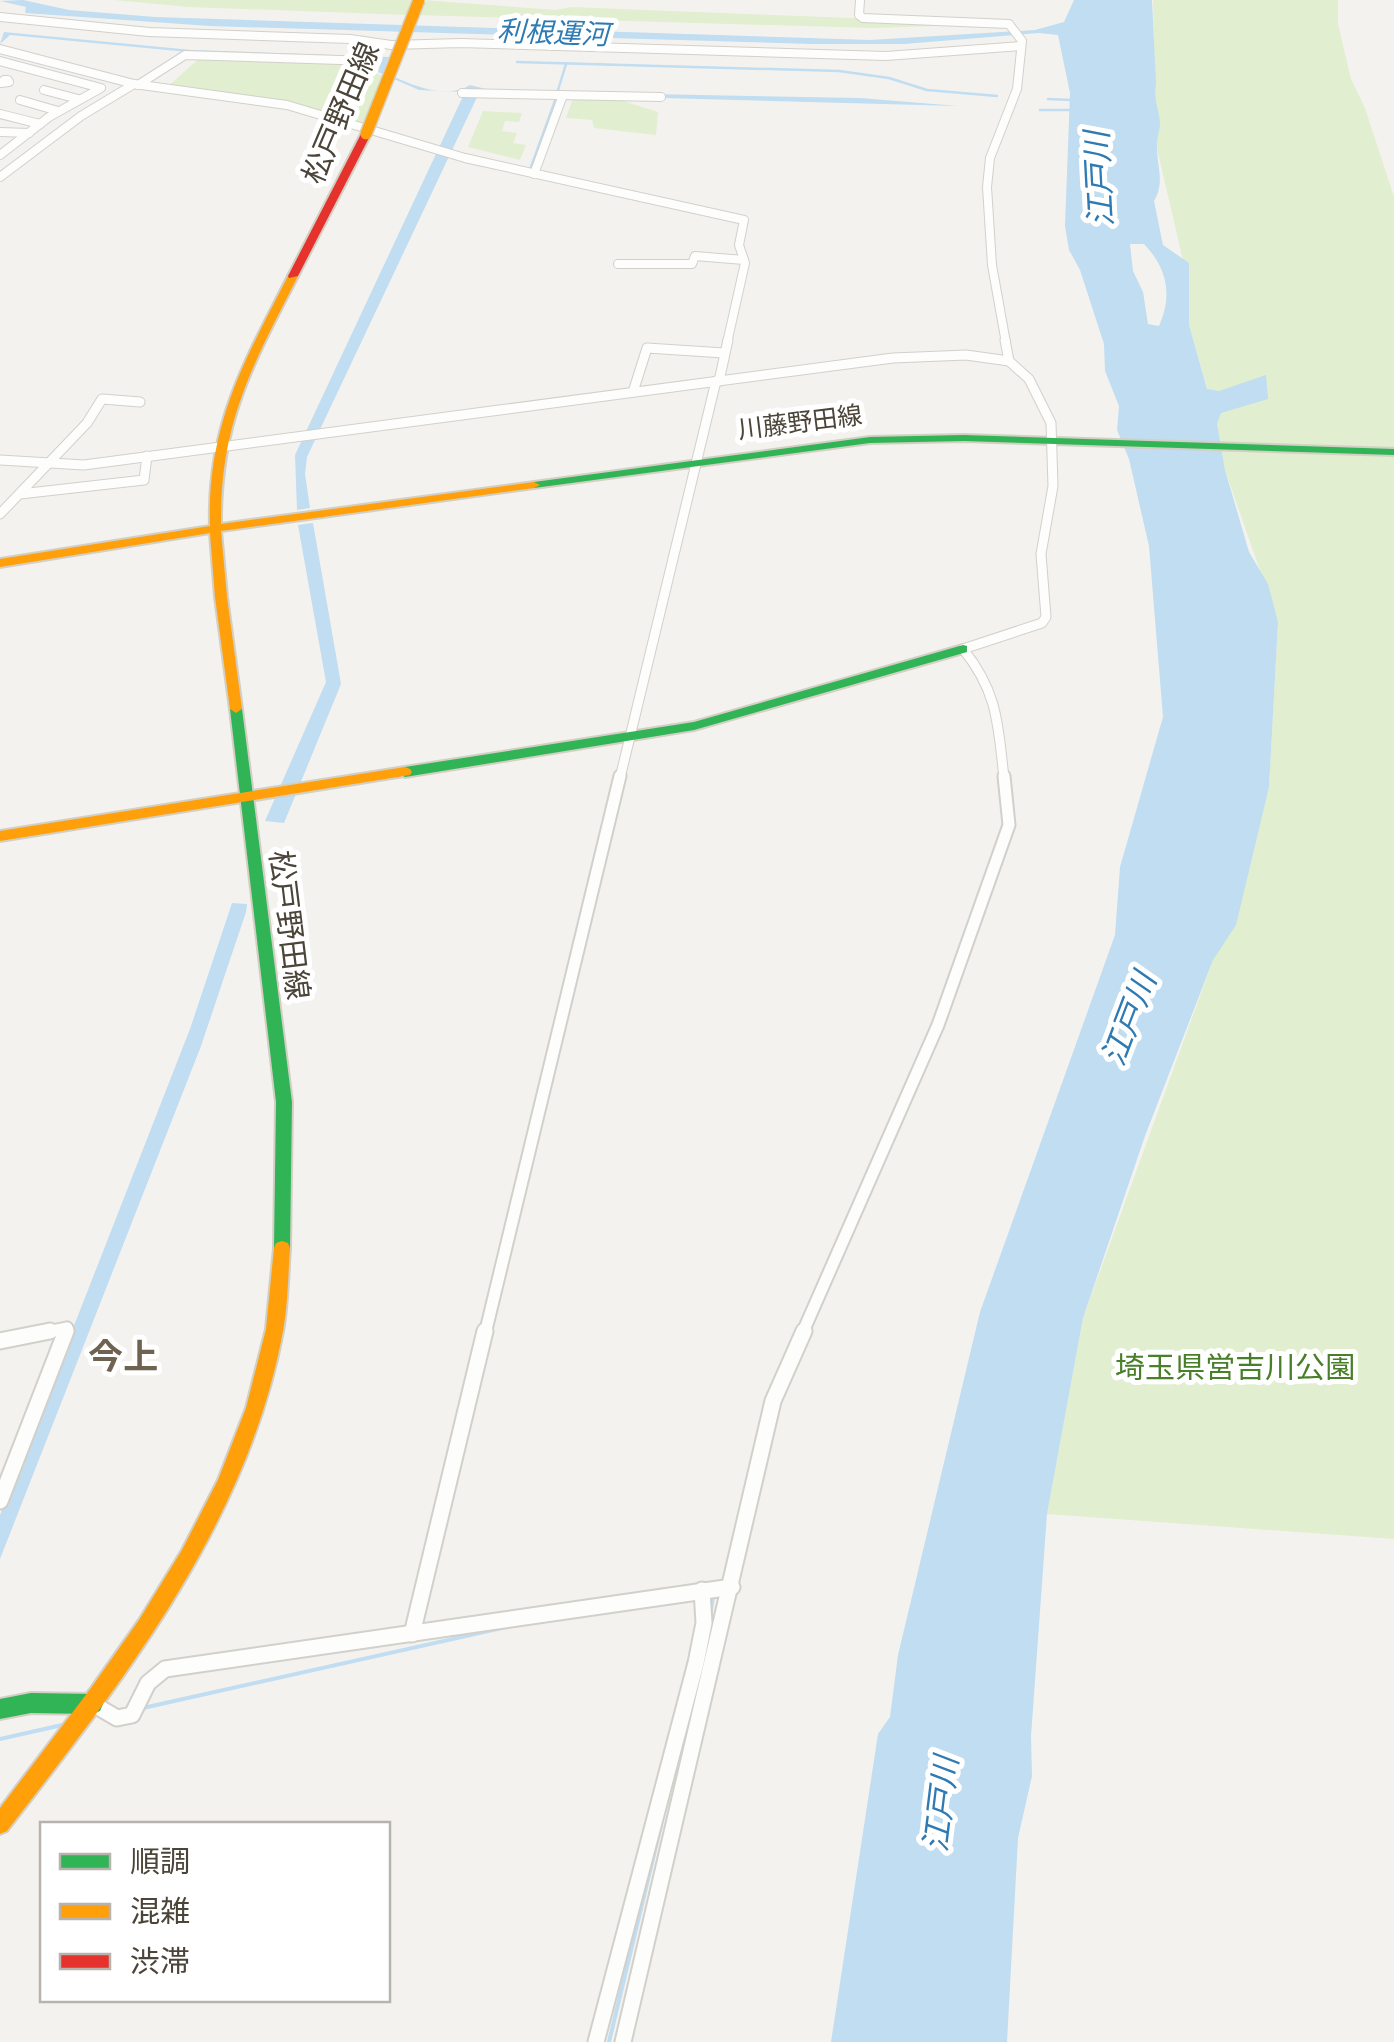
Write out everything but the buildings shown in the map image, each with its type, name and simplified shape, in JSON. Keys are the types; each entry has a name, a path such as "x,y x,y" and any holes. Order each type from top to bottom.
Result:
{"main road":[{"name":"松戸野田線","path":"0,1824 94,1704 161,1604 228,1477 267,1369 282,1276 286,1214 284,1102 245,798 217,528 220,446 246,369 366,134 418,0"},
{"name":"川藤野田線","path":"0,563 217,528 849,442 943,438 1394,452"},
{"path":"0,836 721,720 963,649"},
{"path":"0,1709 31,1703 94,1704"}],"street":[{"path":"860,0 862,18 1013,27 1022,43 1017,89 987,177 992,264 1008,361"},
{"path":"0,18 126,30 350,39 391,46 461,43 886,56 1022,43"},
{"path":"0,49 136,84 287,104 453,154 744,220 739,238 744,260 724,353 412,1634"},
{"path":"0,177 81,116 186,55 372,62"},
{"path":"0,61 100,88 58,111 3,151"},
{"path":"44,90 78,99"},
{"path":"462,93 661,97"},
{"path":"534,174 563,96"},
{"path":"20,100 58,111"},
{"path":"0,114 40,124"},
{"path":"0,132 29,133"},
{"path":"618,264 692,264 695,256 744,260"},
{"path":"634,392 647,348 724,353"},
{"path":"2,463 84,465 717,381 905,358 928,360 966,355 1008,361 1032,383 1051,422 1056,441 1041,554 1044,620 963,649 981,672 996,705 1009,825 938,1025 772,1401 732,1587 623,2042"},
{"path":"0,514 87,423 102,399 140,402"},
{"path":"20,494 144,480 147,456"},
{"path":"0,1341 67,1328 0,1501"},
{"path":"94,1704 117,1718 132,1715 148,1683 164,1669 732,1587"},
{"path":"596,2042 636,1900 697,1651 706,1603 702,1590"}],"green space":[{"path":"114,0 414,0 408,15 189,7"},
{"path":"422,0 556,10 571,7 1000,24 873,28 416,15"},
{"name":"埼玉県営吉川公園","path":"1153,0 1338,0 1338,24 1351,79 1365,108 1394,197 1394,1539 1047,1514 1083,1318 1213,960 1269,787 1278,622 1225,470 1217,423 1189,325 1188,282 1156,144"},
{"path":"202,56 377,63 374,72 384,77 364,126 289,104 167,87"},
{"path":"628,98 626,102 658,112 656,135 594,128 592,120 566,118 572,101"},
{"path":"483,111 522,113 519,122 505,121 502,131 517,133 513,143 526,145 520,160 468,147"}],"water":[{"path":"23,0 69,10 155,17 870,40 1035,30 1064,22 1074,0 1152,0 1155,94 1160,123 1160,181 1154,201 1163,245 1189,263 1189,325 1207,389 1219,391 1266,375 1268,399 1221,413 1217,423 1225,470 1249,552 1268,584 1278,622 1269,787 1236,925 1213,960 1145,1136 1083,1318 1047,1514 1031,1736 1032,1776 1018,1838 1007,2042 831,2042 878,1734 890,1717 898,1655 980,1312 1115,935 1120,867 1163,717 1149,546 1129,459 1117,430 1119,406 1105,371 1104,344 1080,270 1069,250 1065,226 1070,93 1058,35 1039,33 904,44 812,44 210,26 25,13 26,7 0,1","holes":["1130,244 1144,244 1163,272 1165,282 1166,303 1159,326 1148,324 1143,292 1133,271"]},
{"path":"4,32 192,50 389,57 383,72 438,91 419,90 378,72 382,59 188,52 10,35 0,44"},
{"path":"470,85 494,91 860,98 958,106 479,93 307,457 310,508 297,510 295,455 465,92 440,91"},
{"path":"313,523 341,684 284,823 265,821 326,682 298,525"},
{"path":"232,903 247,904 246,912 201,1046 0,1559 0,1515 190,1029"}],"waterway":[{"name":"利根運河","path":"517,62 839,71 889,78 927,90 997,96"},
{"name":"利根運河","path":"558,90 566,64"},
{"path":"531,167 556,98"},
{"path":"1048,99 1071,100"},
{"path":"1040,110 1069,110"},
{"path":"710,1617 713,1596"},
{"path":"143,1708 511,1626"},
{"path":"0,1739 62,1725"},
{"path":"609,2042 661,1825"}],"traffic: fast":[{"path":"534,485 870,440 964,438 1394,452"},
{"path":"405,772 694,726 963,649"},
{"path":"236,709 284,1102 282,1248"},
{"path":"0,1709 31,1703 93,1704"}],"traffic: slow":[{"path":"366,134 419,0"},
{"path":"236,709 217,558 216,482 230,409 293,276"},
{"path":"0,563 217,528 534,485"},
{"path":"0,836 405,772"},
{"path":"0,1824 145,1627 189,1557 226,1484 255,1408 275,1329 282,1248"}],"traffic: jam":[{"path":"293,276 366,134"}],"district":[{"name":"今上","path":"123,1357"}],"water label":[{"name":"江戸川","path":"1099,179"},
{"name":"江戸川","path":"1129,1019"},
{"name":"江戸川","path":"941,1804"}]}
